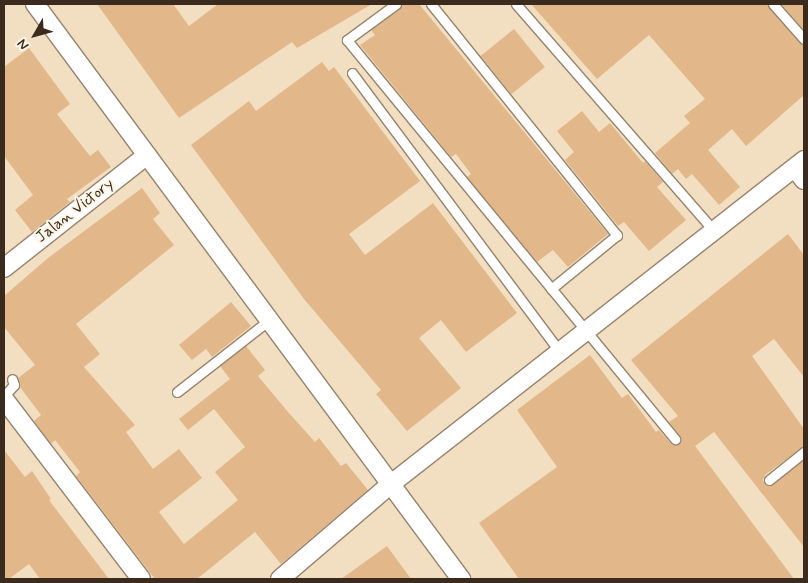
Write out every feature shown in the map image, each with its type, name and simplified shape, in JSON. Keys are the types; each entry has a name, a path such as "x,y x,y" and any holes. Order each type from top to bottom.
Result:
{"street":[{"path":"35,4 461,579"},
{"name":"Jalan Victory","path":"4,268 147,155"},
{"path":"280,579 391,484 714,231 801,169"},
{"path":"4,398 141,579"}],"lane":[{"path":"396,4 347,40 675,439"},
{"path":"431,4 617,235 551,289"},
{"path":"516,4 714,231"},
{"path":"773,4 804,39"},
{"path":"352,73 560,352"},
{"path":"177,392 269,320"},
{"path":"4,398 14,385 12,379"},
{"path":"770,480 804,452"}],"building":[{"path":"97,4 173,4 189,26 218,4 372,4 297,48 292,42 179,118"},
{"path":"402,4 419,4 608,234 568,267 553,250 537,262 467,177 471,174 456,154 451,157 360,45 375,35 371,30"},
{"path":"531,4 767,4 804,45 804,95 746,146 732,129 708,150 740,187 719,205 692,174 686,179 678,169 672,174 655,153 690,123 684,116 705,99 649,35 597,79"},
{"path":"781,4 804,4 804,30"},
{"path":"514,29 545,67 511,94 481,56"},
{"path":"29,48 70,104 57,114 90,156 98,150 111,167 67,199 70,202 32,232 15,210 33,195 4,156 4,67"},
{"path":"322,62 329,71 334,67 420,181 349,234 365,255 433,203 517,313 466,352 441,320 419,338 461,388 407,431 376,394 381,390 304,299 191,145 249,101 256,111"},
{"path":"582,111 599,132 610,123 643,163 645,161 663,182 657,187 686,220 649,251 624,222 618,226 565,160 574,152 557,131"},
{"path":"142,188 160,213 153,219 174,245 76,324 100,354 84,367 135,425 126,432 153,469 179,449 202,478 159,512 184,544 238,500 215,472 245,447 214,409 188,430 179,419 230,379 220,366 246,346 265,370 258,376 288,412 315,442 319,438 341,466 346,463 368,490 281,564 255,532 197,579 155,579 76,476 80,472 55,440 51,444 34,421 41,415 20,387 18,378 35,365 4,327 4,296 48,258"},
{"path":"788,234 804,255 804,377 774,339 752,356 804,429 804,446 765,475 763,480 766,486 772,485 804,460 804,547 714,432 695,446 794,579 519,579 479,523 557,467 517,410 590,355 622,398 628,394 656,432 659,430 672,445 679,444 681,438 669,422 678,416 631,360"},
{"path":"231,302 251,326 212,357 206,349 192,360 179,345"},
{"path":"4,450 25,477 32,471 51,499 49,500 109,579 40,579 29,564 9,579 4,579"},
{"path":"387,546 411,579 341,579"}]}
